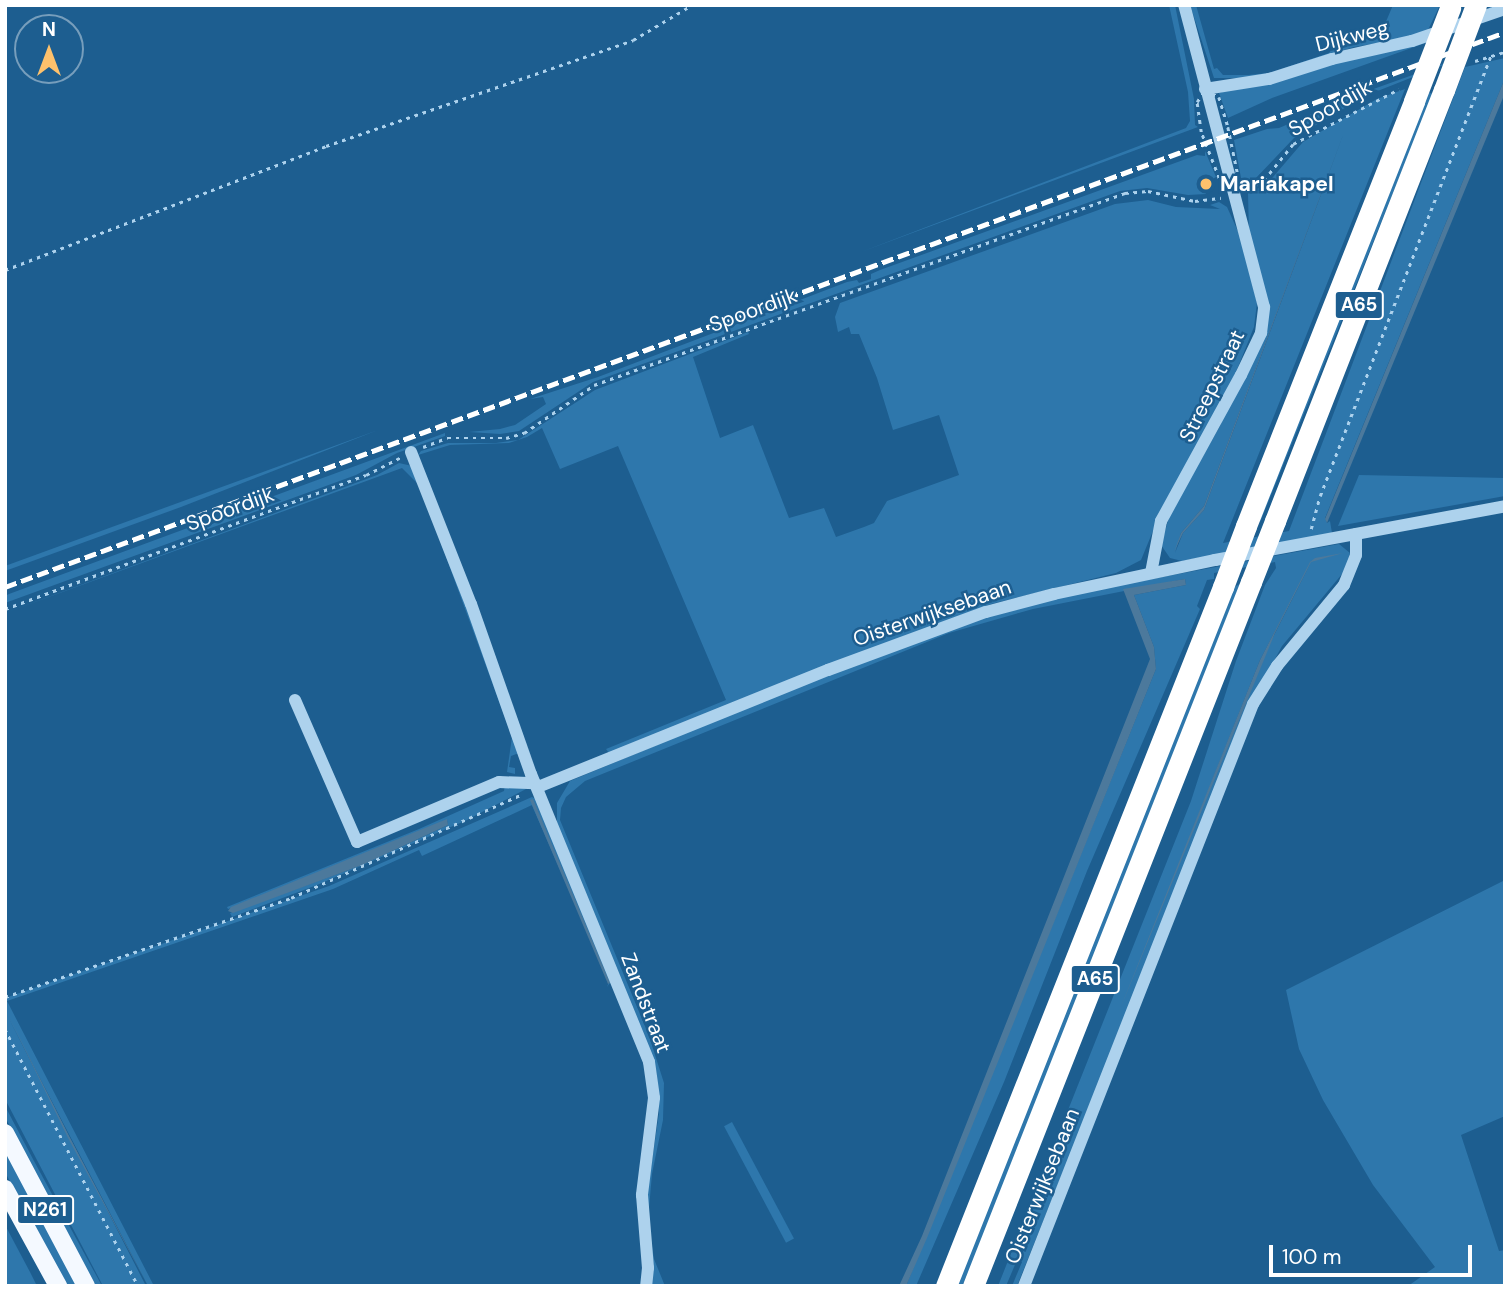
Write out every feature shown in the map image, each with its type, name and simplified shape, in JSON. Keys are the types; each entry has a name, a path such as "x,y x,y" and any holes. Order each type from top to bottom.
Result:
{"highway":[{"name":"A65","path":"975,1284 1476,5"},
{"name":"A65","path":"941,1286 950,1277 1223,587 1412,93 1450,7"}],"main road":[{"name":"N261","path":"5,1133 86,1286"},
{"name":"N261","path":"5,1189 58,1286"}],"street":[{"name":"Streepstraat","path":"1151,573 1161,521 1201,452 1261,333 1264,307 1184,5"},
{"name":"Dijkweg","path":"1205,89 1269,79 1332,59 1412,41 1505,9"},
{"name":"Zandstraat","path":"411,452 471,604 536,785 649,1062 654,1098 642,1195 648,1268 646,1286"},
{"name":"Oisterwijksebaan","path":"536,785 828,670 986,612 1151,573 1505,506"},
{"name":"Oisterwijksebaan","path":"1024,1286 1254,704 1277,666 1343,585 1356,555 1356,534"},
{"path":"295,700 357,842 499,782 536,785"}],"path":[{"path":"5,270 326,146 633,40 692,5"},
{"path":"1468,63 1505,52"},
{"path":"1307,543 1320,496 1491,55"},
{"name":"Spoordijk","path":"5,609 366,475 411,452 447,438 506,438 524,433 594,385 1125,193 1148,191 1195,201 1234,195 1264,180 1293,144 1374,99 1412,93"},
{"path":"5,997 291,898 536,785"},
{"path":"5,1029 138,1286"}],"shaded area":[{"path":"1169,5 1175,5 1194,99 1195,125 1198,127 861,252 1186,128 1190,121 1188,92"},
{"path":"1190,5 1196,5 1214,69 1217,68 1223,75 1248,75 1269,73 1329,53 1338,42 1339,45 1382,31 1393,5 1440,5 1428,30 1489,9 1490,5 1502,5 1419,36 1354,47 1253,78 1214,78"},
{"path":"1470,27 1272,98 1228,118 1219,93 1343,57"},
{"path":"1471,54 1365,96 1294,138 1255,179 1247,182 1241,178 1234,140 1267,129 1279,128 1354,96"},
{"path":"1505,58 1505,78 1325,518 1327,523 1330,521 1332,533 1182,561 1170,558 1161,545 1170,514 1220,426 1265,316 1249,235 1248,193 1267,184 1303,142 1377,99 1405,89 1223,543 1289,531 1465,67","holes":["1345,130 1204,510 1183,533 1175,553 1181,533 1204,506"]},
{"path":"1505,78 1505,93 1327,523 1325,519"},
{"path":"1426,91 1433,94 1260,521 1253,518"},
{"path":"1345,129 1204,510 1183,533 1174,552 1181,533 1204,506"},
{"path":"1205,151 1216,177 1204,184 1206,194 1188,195 1147,188 1120,191 593,382 519,431 500,434 469,432 515,425 546,404 543,397 530,399 598,377 847,282 857,280 859,283 871,279 871,274 880,270 1197,155 1205,156"},
{"path":"1148,200 1176,207 1220,209 1210,205 1219,202 1227,207 1241,238 1257,303 1254,327 1228,392 1155,526 1141,560 1116,573 991,604 792,679 609,753 606,749 726,700 618,446 560,469 542,428 518,440 595,390 748,332 749,334 693,357 720,438 753,425 789,518 824,508 836,537 874,523 887,501 959,475 939,415 893,430 877,378 859,334 851,334 849,327 838,332 835,317 840,303 1115,204"},
{"path":"378,430 181,507 5,571 5,566"},
{"path":"445,433 445,436 397,453 356,475 5,603 5,596 9,594 193,526 208,526 229,516 230,512"},
{"path":"518,440 509,443 450,445 418,455 421,451 448,443"},
{"path":"399,463 412,466 425,491 519,753 511,756 509,767 515,768 515,774 507,772 512,737 420,486 402,468 5,613 377,475"},
{"path":"1359,475 1505,478 1505,496 1338,526"},
{"path":"1339,544 1350,553 1347,568 1282,646 1253,700 1017,1286 1012,1286 1022,1262 1017,1260 1006,1286 998,1286 1191,801 1236,661 1265,585 1276,568 1275,562 1214,573 1214,579 1207,580 1197,606 1200,609 1087,871 1004,1082 916,1286 906,1286 1156,669 1154,647 1134,595 1186,585 1185,579 1033,609 949,633 585,781 566,797 560,820 649,1036 664,1083 663,1120 652,1174 648,1220 654,1259 665,1286 651,1286 645,1209 659,1113 656,1071 557,825 557,803 570,781 789,690 1006,610 1087,591","holes":["1311,562 1261,661 1173,879 1260,660"]},
{"path":"1343,553 1311,562 1275,633 1118,1014 1260,660 1310,562 1315,558"},
{"path":"1185,579 1186,585 1134,595 1154,647 1156,669 927,1238 906,1286 899,1286 922,1236 1150,659 1123,589"},
{"path":"1240,584 974,1258 962,1286 957,1286 1232,588"},
{"path":"505,783 526,789 467,820 317,885 232,917 230,913 362,865 448,825 447,820 355,859 228,909 227,907 419,829 504,791"},
{"path":"532,797 536,799 612,980 607,987 609,982 532,805 422,856 419,850 333,889 7,1001 154,1286 148,1286 8,1017 146,1286 103,1286 5,1099 5,998 329,886"},
{"path":"533,799 610,983 608,984 530,800"},
{"path":"447,819 448,825 362,865 233,913 228,911 231,907"},
{"path":"1505,880 1505,1116 1461,1135 1499,1251 1505,1250 1505,1286 1408,1286 1435,1267 1373,1185 1323,1100 1299,1049 1286,990"},
{"path":"9,1017 69,1136 148,1286 68,1138"},
{"path":"5,1106 102,1286 95,1286 5,1117"},
{"path":"732,1122 794,1239 786,1243 724,1126"},
{"path":"5,1151 77,1286 66,1286 31,1222 5,1172"},
{"path":"5,1225 30,1272 37,1286 5,1286"}],"railway":[{"path":"5,587 1505,32"}],"place":[{"name":"Mariakapel","path":"1206,184"}]}
